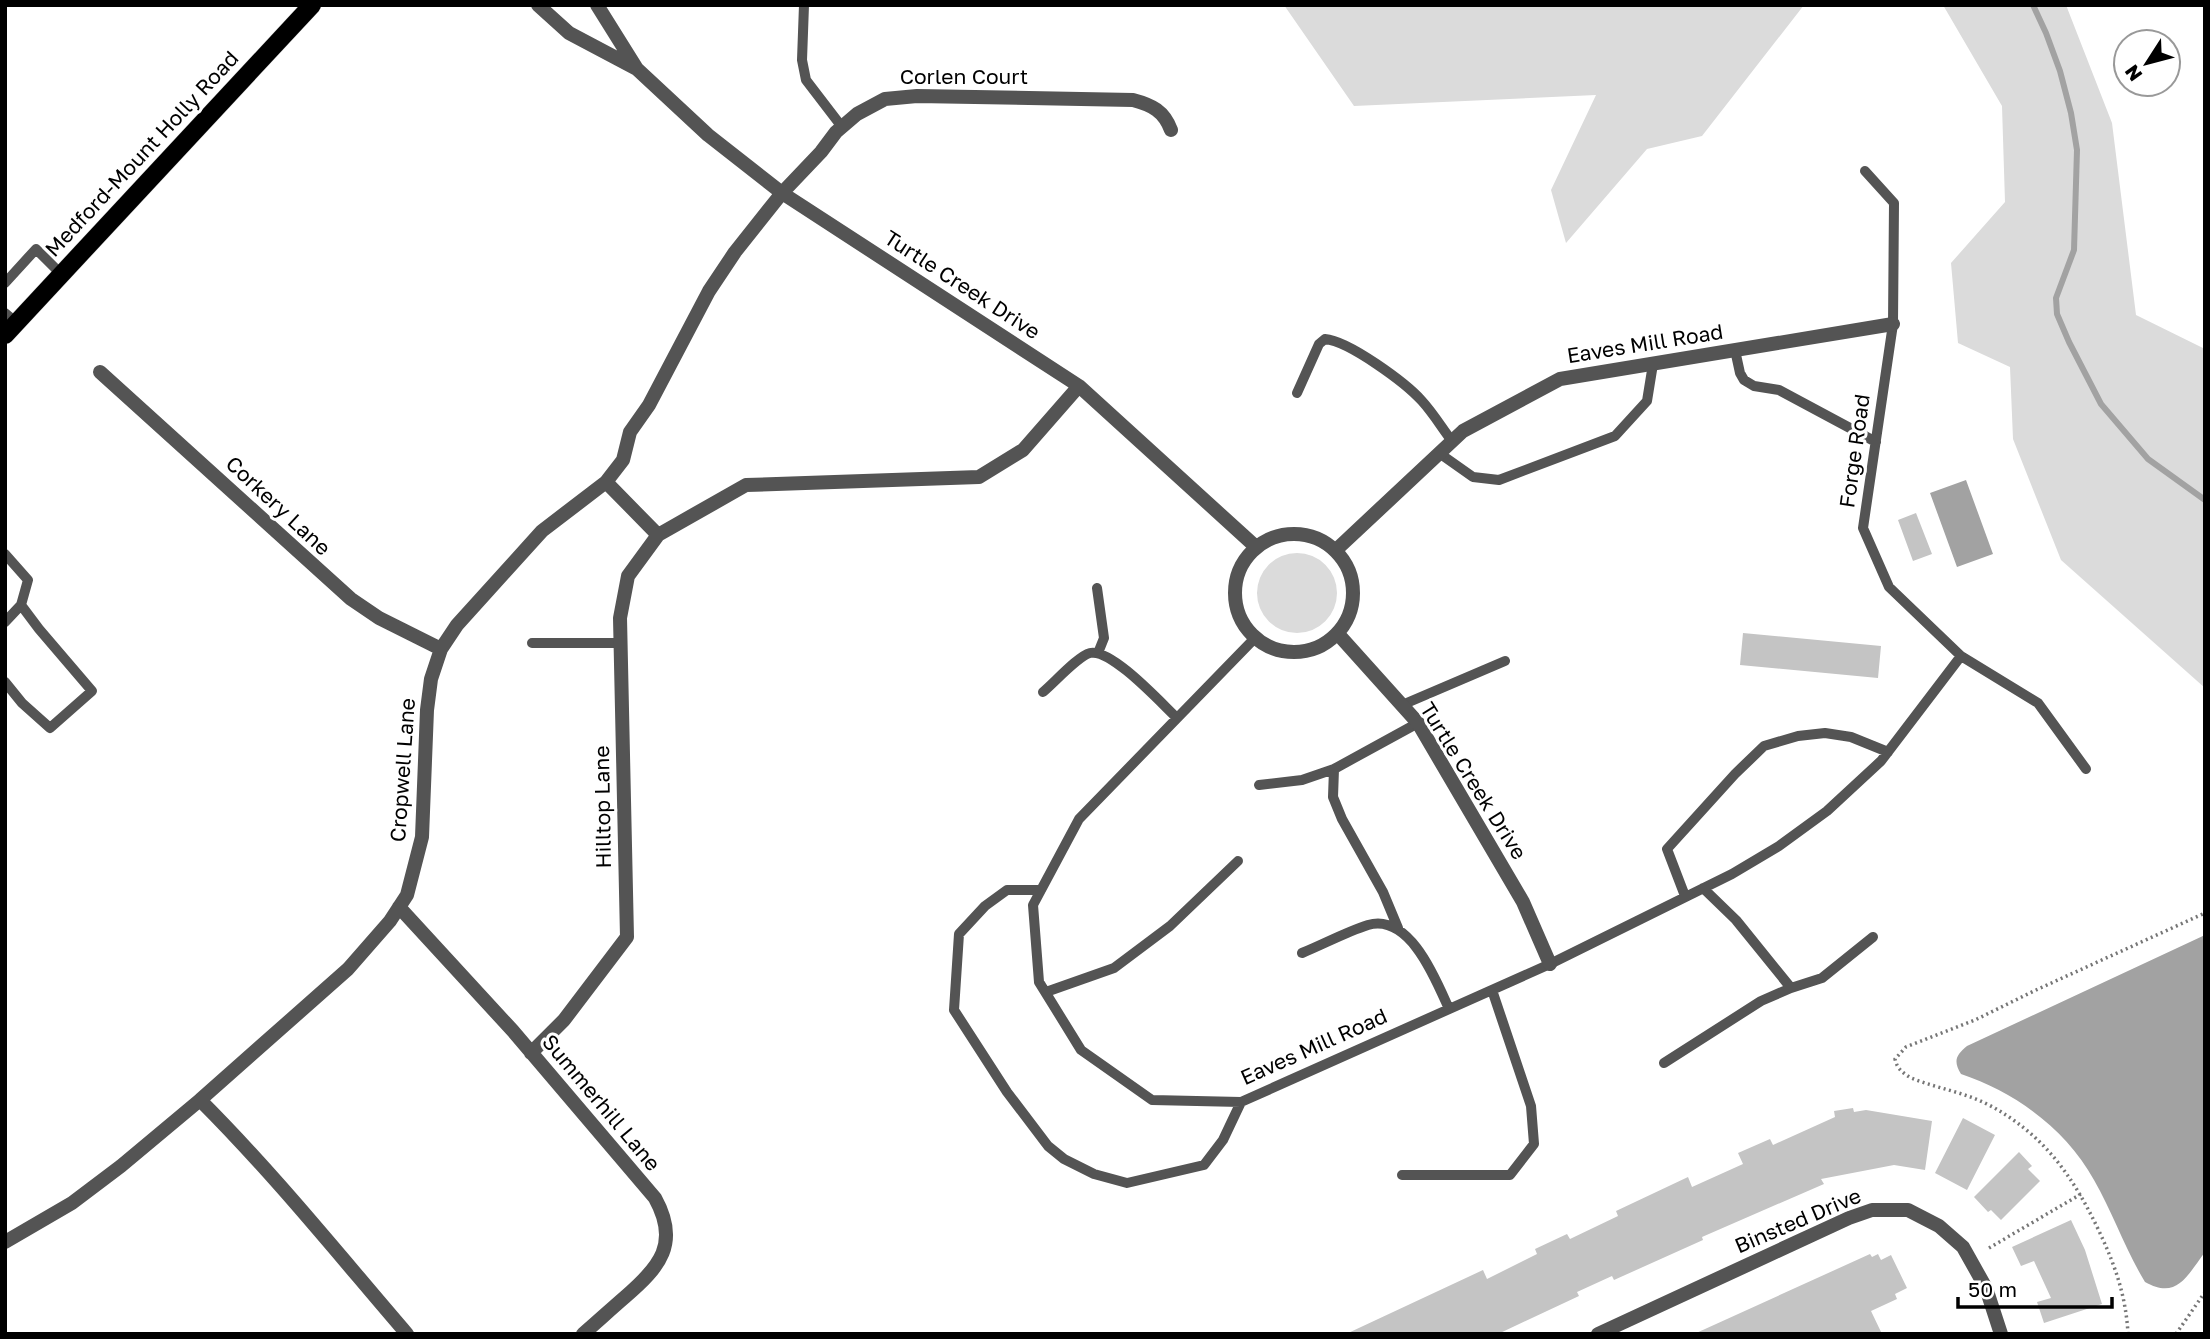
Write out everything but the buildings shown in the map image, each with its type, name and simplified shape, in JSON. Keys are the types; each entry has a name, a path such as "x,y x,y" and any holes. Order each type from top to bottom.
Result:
{"main road":[{"name":"Medford-Mount Holly Road","path":"9,323 61,274 312,5"}],"street":[{"name":"Turtle Creek Drive","path":"538,5 569,33 637,69 708,135 782,193 1079,386 1256,547"},
{"name":"Turtle Creek Drive","path":"597,5 637,69"},
{"name":"Corlen Court","path":"782,193 842,127 870,105 885,99 1118,99 1146,104 1159,110 1167,119 1171,131"},
{"name":"Cropwell Lane","path":"5,1242 82,1196 200,1100 348,969 370,946 399,907 407,895 422,837 427,710 431,679 441,649 475,602 542,531 606,482 623,460 630,432 649,405 714,282 782,193"},
{"name":"Eaves Mill Road","path":"1336,550 1463,431 1560,379 1892,324"},
{"name":"Corkery Lane","path":"100,372 351,599 379,618 441,649"},
{"name":"Hilltop Lane","path":"531,1053 564,1020 627,937 620,618 628,576 658,535 746,485 979,477 1023,450 1079,386"},
{"path":"606,482 658,535"},
{"path":"1296,533 1317,538 1336,550 1352,576 1353,607 1338,634 1319,647 1297,652 1275,649 1255,638 1240,617 1235,592 1241,567 1256,547 1275,536 1296,533"},
{"name":"Turtle Creek Drive","path":"1338,634 1418,723 1523,902 1550,964"},
{"name":"Summerhill Lane","path":"399,907 531,1053 654,1198 666,1224 666,1240 655,1269 583,1334"},
{"path":"200,1100 243,1143 322,1232 407,1334"},
{"name":"Binsted Drive","path":"1598,1334 1849,1217 1872,1210 1908,1210 1939,1226 1963,1247 1986,1288 2001,1334"}],"lane":[{"path":"804,5 803,60 806,80 842,127"},
{"name":"Forge Road","path":"1865,171 1894,203 1892,324 1863,528 1889,587 1961,656 2039,704 2086,769"},
{"path":"5,282 36,249 61,274"},
{"path":"1297,393 1319,344 1325,339 1334,340 1374,362 1406,386 1422,401 1452,441"},
{"path":"1735,350 1744,380 1754,386 1779,390 1876,442"},
{"path":"1439,453 1473,477 1499,480 1615,436 1647,401 1653,364"},
{"path":"5,554 28,580 20,605 5,621"},
{"path":"1097,588 1104,638 1098,653"},
{"path":"5,682 22,703 50,728 92,691 20,605"},
{"name":"Eaves Mill Road","path":"1255,638 1079,819 1033,905 1039,982 1081,1050 1152,1100 1241,1102 1550,964 1732,874 1779,846 1827,811 1888,752 1961,656"},
{"path":"532,643 621,643"},
{"path":"1043,691 1088,654 1098,653 1114,661 1177,718"},
{"path":"1402,705 1505,661"},
{"path":"1259,785 1303,780 1334,769 1418,723"},
{"path":"1685,896 1667,849 1764,746 1798,736 1825,733 1851,737 1888,752"},
{"path":"1334,769 1333,797 1342,819 1384,892 1398,928 1424,956 1449,1009"},
{"path":"1046,992 1114,968 1170,926 1238,861"},
{"path":"1703,888 1735,920 1791,988"},
{"path":"1041,890 1007,890 985,906 959,934 954,1010 1007,1092 1048,1146 1064,1159 1094,1174 1127,1183 1203,1164 1223,1140 1241,1102"},
{"path":"1302,953 1371,924 1398,928"},
{"path":"1664,1063 1760,1001 1822,978 1873,937"},
{"path":"1402,1175 1510,1175 1534,1143 1531,1105 1492,990"}],"path":[{"path":"2128,1334 2120,1280 2081,1194 2063,1167 2040,1141 2016,1122 1987,1104 1911,1078 1902,1073 1895,1059 1906,1047 1975,1020 2061,978 2205,914"},
{"path":"1989,1248 2081,1194"},
{"path":"2176,1334 2205,1292"}],"shaded area":[{"path":"1284,5 1804,5 1702,136 1647,149 1566,243 1551,190 1596,95 1354,106"},
{"path":"1943,5 2066,5 2112,123 2136,315 2205,349 2205,688 2061,560 2013,439 2010,367 1958,343 1951,263 2005,202 2002,106"},
{"path":"1966,480 1993,554 1957,567 1930,493"},
{"path":"1289,553 1305,553 1326,564 1337,585 1337,601 1326,622 1305,633 1289,633 1275,627 1263,615 1257,601 1257,585 1263,571 1275,559"},
{"path":"2205,935 2205,1252 2180,1283 2173,1287 2156,1287 2145,1282 2094,1180 2069,1144 2019,1102 1961,1074 1956,1062 1960,1052 1967,1046"}],"waterway":[{"path":"2033,5 2060,71 2077,150 2074,250 2056,298 2057,314 2101,404 2148,459 2205,500"}]}
